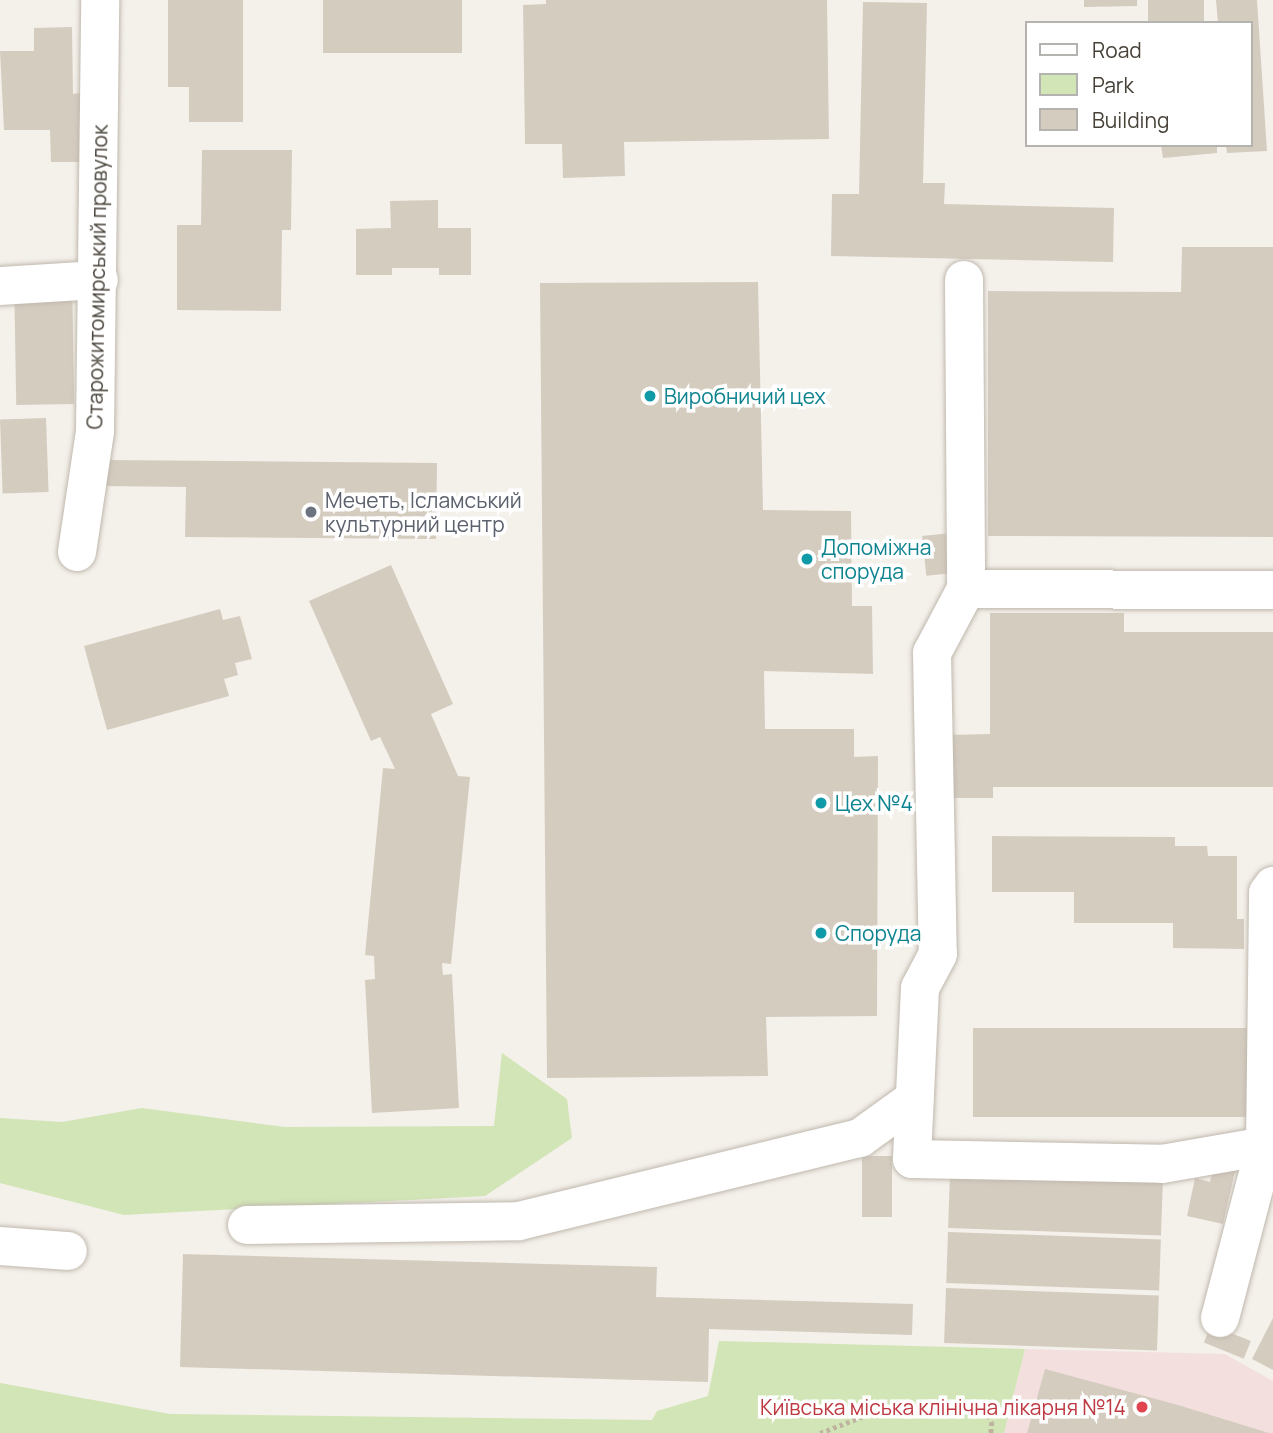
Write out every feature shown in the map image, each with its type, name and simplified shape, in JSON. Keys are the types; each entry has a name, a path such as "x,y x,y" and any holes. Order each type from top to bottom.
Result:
{"street":[{"name":"Старожитомирський провулок","path":"77,552 95,432 99,280 100,0"},
{"path":"0,286 99,280"},
{"path":"964,280 966,589 932,653 938,954 920,988 912,1159 1162,1164 1265,1146"},
{"path":"966,589 1273,590"},
{"path":"1220,1318 1265,1146 1268,893 1273,886"},
{"path":"247,1225 519,1221 860,1138 914,1099"},
{"path":"0,1246 68,1251"}],"path":[{"path":"820,1433 879,1410 961,1403 985,1409 992,1422 991,1433"}],"shaded area":[{"name":"Київська міська клінічна лікарня №14","path":"1025,1349 1225,1354 1273,1381 1273,1433 1004,1433"}],"green space":[{"path":"502,1053 567,1099 572,1138 485,1196 124,1215 0,1183 0,1118 62,1122 142,1108 285,1127 494,1126"},
{"path":"719,1341 1025,1349 1004,1433 0,1433 0,1383 170,1414 652,1420 657,1411 708,1396"}],"building":[{"path":"168,0 243,0 243,122 189,122 189,87 168,87"},
{"path":"323,0 462,0 462,53 323,53"},
{"path":"546,0 827,0 829,139 624,142 625,176 563,178 562,144 525,144 523,5 546,4"},
{"path":"1084,0 1137,0 1137,6 1084,7"},
{"path":"1148,0 1204,0 1204,21 1148,21"},
{"path":"1216,0 1257,0 1267,151 1227,153 1226,147 1252,147 1252,21 1218,21"},
{"path":"863,2 927,3 923,183 945,183 944,204 1114,208 1113,262 831,256 832,194 859,194"},
{"path":"72,27 73,94 81,93 81,162 51,162 50,130 4,130 0,51 34,51 34,28"},
{"path":"1161,147 1217,147 1217,153 1163,158"},
{"path":"202,150 292,150 291,230 282,230 281,311 177,310 177,225 201,225"},
{"path":"438,200 438,228 471,228 471,275 439,275 439,268 392,268 392,275 356,275 356,229 391,228 390,201"},
{"path":"1182,247 1273,247 1273,537 988,536 988,291 1181,292"},
{"path":"72,275 74,404 16,405 14,276"},
{"path":"758,282 763,510 851,511 852,606 872,606 873,674 764,671 765,729 854,729 854,757 878,756 877,1016 766,1017 768,1076 547,1078 540,283"},
{"path":"46,418 49,492 3,494 0,420"},
{"name":"Мечеть, Ісламський культурний центр","path":"103,460 437,463 436,539 185,537 186,487 103,486"},
{"path":"951,533 955,573 926,576 922,536"},
{"path":"391,565 453,704 431,714 458,776 470,777 451,964 442,963 443,975 452,974 459,1108 372,1113 365,980 375,979 374,956 365,955 383,768 395,769 380,737 371,741 309,601"},
{"path":"220,609 223,620 240,616 252,659 235,663 238,675 224,679 229,696 107,730 84,646"},
{"path":"990,613 1124,613 1124,632 1273,632 1273,787 993,787 993,798 948,798 948,735 990,734"},
{"path":"992,836 1175,837 1175,846 1207,846 1208,856 1237,856 1237,919 1244,919 1244,949 1173,948 1173,923 1074,923 1074,892 992,892"},
{"path":"973,1028 1247,1028 1247,1117 973,1117"},
{"path":"862,1156 892,1156 892,1217 862,1217"},
{"path":"1215,1162 1236,1167 1223,1224 1187,1216 1195,1178 1210,1182"},
{"path":"950,1174 1163,1181 1161,1235 948,1228"},
{"path":"948,1232 1161,1239 1159,1290 946,1283"},
{"path":"183,1254 657,1267 656,1297 913,1304 912,1335 709,1329 708,1382 180,1367"},
{"path":"946,1288 1159,1295 1157,1350 944,1343"},
{"path":"1273,1318 1273,1370 1252,1359"},
{"path":"1211,1325 1251,1341 1244,1359 1204,1343"},
{"path":"1045,1369 1178,1405 1269,1433 1027,1433"}],"place":[{"name":"Виробничий цех","path":"650,396"},
{"name":"Мечеть, Ісламський культурний центр","path":"311,512"},
{"name":"Допоміжна споруда","path":"807,559"},
{"name":"Цех №4","path":"821,803"},
{"name":"Споруда","path":"821,933"},
{"name":"Київська міська клінічна лікарня №14","path":"1142,1407"}]}
